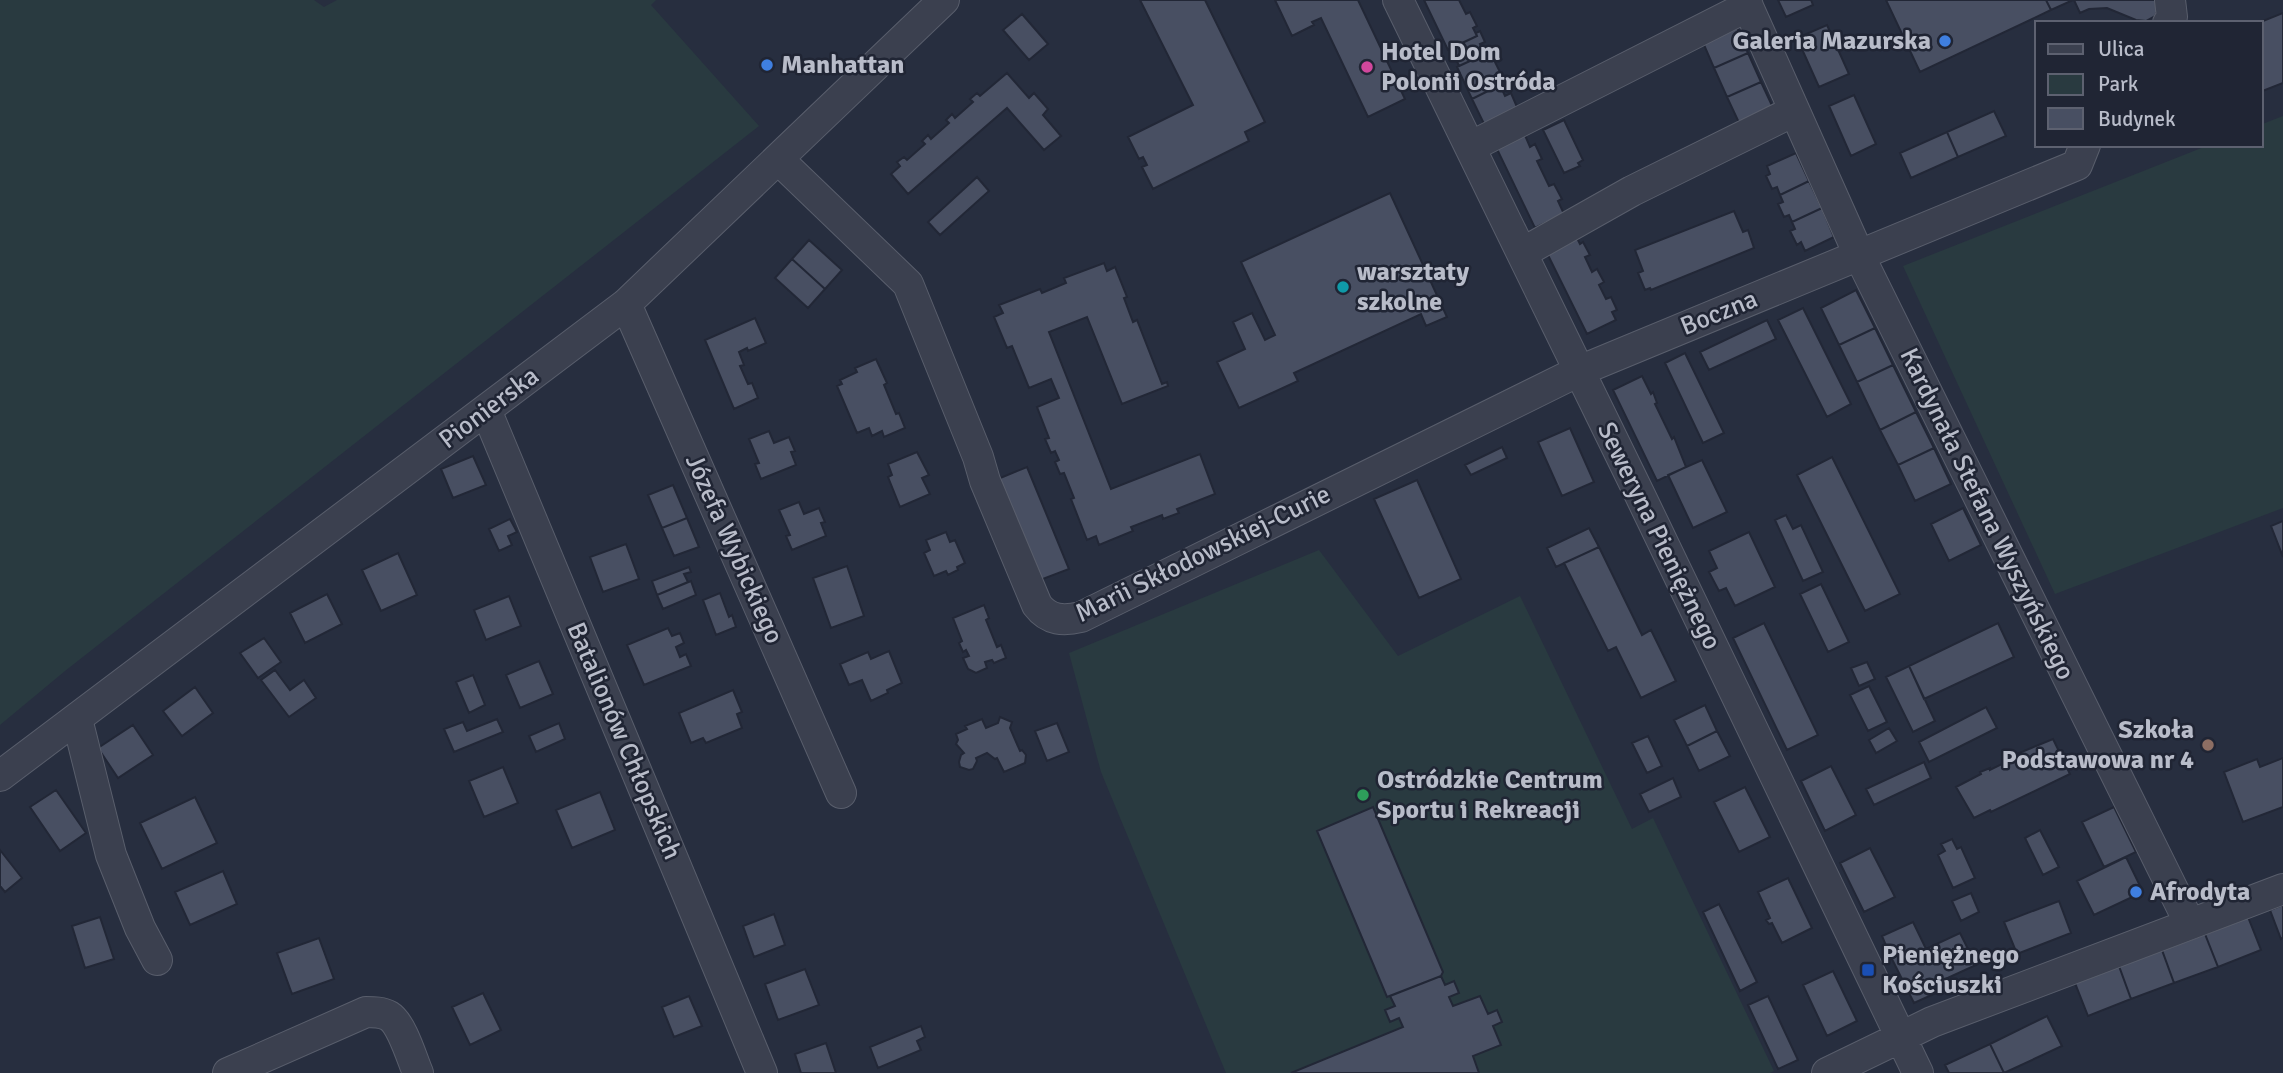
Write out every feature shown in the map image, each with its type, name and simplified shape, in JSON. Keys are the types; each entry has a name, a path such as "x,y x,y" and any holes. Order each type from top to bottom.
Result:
{"street":[{"name":"Pionierska","path":"0,776 626,304 944,0"},
{"name":"Seweryna Pieniężnego","path":"1398,0 1918,1073"},
{"path":"2169,0 2172,17 2169,21"},
{"path":"1470,147 1746,3"},
{"name":"Kardynała Stefana Wyszyńskiego","path":"1746,3 1858,255 2190,924"},
{"path":"1522,253 1632,191 1794,111"},
{"path":"1858,255 2077,164 2084,147"},
{"name":"Marii Skłodowskiej-Curie","path":"778,159 908,285 1037,605 1058,620 1081,617 1579,371"},
{"name":"Boczna","path":"1579,371 1858,255"},
{"name":"Józefa Wybickiego","path":"626,304 841,793"},
{"name":"Batalionów Chłopskich","path":"486,410 762,1073"},
{"path":"77,719 111,855 140,929 156,960"},
{"path":"1827,1073 1932,1022 2283,889"},
{"path":"228,1073 366,1012 378,1012 397,1024 418,1073"}],"green space":[{"path":"0,0 314,0 324,7 337,0 656,0 651,5 759,126 65,671 0,725"},
{"path":"2283,116 2283,508 2055,594 1903,266 2204,147 2262,147 2262,124"},
{"name":"Ostródzkie Centrum Sportu i Rekreacji","path":"1319,550 1398,656 1520,596 1632,829 1653,818 1774,1071 1226,1073 1101,772 1069,653"}],"building":[{"path":"1140,0 1205,0 1265,122 1245,132 1249,141 1153,189 1142,167 1147,165 1143,157 1139,159 1128,137 1193,105"},
{"name":"Hotel Dom Polonii Ostróda","path":"1275,0 1358,0 1405,99 1368,117 1321,18 1312,22 1314,25 1292,36"},
{"path":"1424,0 1459,0 1466,14 1470,12 1477,26 1473,28 1477,36 1448,50"},
{"path":"1778,0 1811,0 1813,5 1786,17"},
{"name":"Galeria Mazurska","path":"1886,0 2046,0 2051,10 1920,72"},
{"path":"2046,0 2073,0 2051,10"},
{"path":"2074,0 2159,0 2155,16 2146,21 2136,20 2107,8 2089,9 2080,13"},
{"path":"2283,13 2283,83 2262,91 2262,21"},
{"path":"1022,14 1048,44 1029,60 1003,30"},
{"path":"1735,23 1748,53 1714,68 1701,38"},
{"path":"1827,25 1849,74 1819,87 1797,38"},
{"path":"1480,31 1485,42 1480,44 1485,54 1459,66 1451,48 1477,36 1476,33"},
{"path":"1748,53 1761,82 1727,97 1714,68"},
{"path":"1485,54 1488,61 1493,58 1500,72 1495,75 1500,85 1472,99 1457,67"},
{"path":"1007,73 1029,98 1034,93 1048,109 1043,115 1061,136 1044,150 1007,108 908,194 891,174 900,166 897,162 904,157 907,160 925,144 922,141 928,135 931,139 949,123 946,120 952,114 955,118 973,102 970,99 977,93 980,96"},
{"path":"1761,82 1775,112 1741,127 1727,97"},
{"path":"1500,85 1505,96 1511,93 1517,107 1487,130 1472,99"},
{"path":"1854,95 1876,144 1851,156 1829,106"},
{"path":"1994,111 2006,136 1958,157 1947,132"},
{"path":"1564,120 1583,160 1578,163 1580,166 1564,173 1543,130"},
{"path":"1947,132 1958,157 1911,178 1900,153"},
{"path":"1524,133 1530,147 1535,144 1542,159 1537,161 1549,186 1554,184 1562,199 1558,201 1564,214 1535,228 1496,147"},
{"path":"1796,153 1809,181 1780,195 1777,187 1772,189 1766,176 1770,174 1767,166"},
{"path":"977,177 989,191 940,235 928,222"},
{"path":"1809,181 1822,208 1792,222 1789,215 1784,217 1778,204 1783,202 1780,195"},
{"name":"warsztaty szkolne","path":"1390,193 1447,317 1426,326 1421,314 1294,373 1298,381 1239,408 1217,362 1245,349 1233,322 1252,313 1265,340 1275,335 1241,262"},
{"path":"1822,208 1834,237 1805,251 1801,242 1797,245 1790,231 1795,229 1792,222"},
{"path":"1734,211 1743,232 1748,230 1754,248 1651,290 1645,290 1638,273 1643,271 1635,250"},
{"path":"1576,236 1590,255 1585,257 1592,272 1597,269 1604,282 1599,285 1606,299 1611,297 1617,310 1612,312 1616,320 1587,334 1546,251"},
{"path":"809,240 842,270 825,289 792,259"},
{"path":"792,259 825,289 808,308 775,278"},
{"path":"1104,263 1107,271 1115,267 1133,322 1137,320 1162,384 1167,382 1168,386 1122,404 1087,317 1049,332 1111,489 1200,454 1215,494 1177,509 1179,513 1163,519 1162,515 1131,527 1133,531 1099,545 1096,536 1087,540 1064,473 1060,474 1055,462 1059,460 1055,451 1051,453 1045,439 1049,438 1037,407 1059,398 1051,379 1029,388 1012,346 1007,348 994,317 1003,313 999,305 1040,289 1042,293 1066,283 1064,278"},
{"path":"1856,290 1875,328 1839,345 1821,308"},
{"path":"1803,308 1851,404 1827,417 1778,320"},
{"path":"755,318 766,343 739,352 744,365 740,366 748,384 752,383 758,398 734,409 705,340"},
{"path":"1767,320 1776,339 1709,370 1700,352"},
{"path":"1875,328 1893,365 1857,382 1839,345"},
{"path":"1685,353 1724,433 1703,443 1665,363"},
{"path":"876,359 887,383 884,385 896,414 899,413 905,428 884,437 882,431 872,436 869,428 857,433 837,386 842,384 840,380 857,372 855,368"},
{"path":"1893,365 1916,412 1880,430 1857,382"},
{"path":"1642,376 1651,394 1653,392 1657,403 1655,404 1672,439 1674,437 1686,467 1657,481 1613,390"},
{"path":"1916,412 1934,448 1898,465 1880,430"},
{"path":"1570,428 1594,482 1562,496 1538,442"},
{"path":"769,431 774,443 789,437 795,451 791,452 796,465 761,479 755,464 759,463 749,439"},
{"path":"1502,447 1507,458 1471,475 1465,465"},
{"path":"1934,448 1951,484 1915,501 1898,465"},
{"path":"917,452 929,475 922,478 930,494 900,507 888,477 892,475 888,464"},
{"path":"473,456 486,485 453,498 441,469"},
{"path":"1832,457 1900,594 1865,611 1797,475"},
{"path":"1702,460 1727,512 1693,528 1668,475"},
{"path":"1027,467 1069,569 1035,582 993,481"},
{"path":"1417,480 1461,579 1419,598 1374,499"},
{"path":"673,485 687,518 662,528 648,495"},
{"path":"799,502 804,514 819,508 825,522 821,523 826,536 792,550 786,536 790,535 779,510"},
{"path":"1963,508 1981,545 1949,561 1931,524"},
{"path":"1786,515 1793,529 1801,525 1823,572 1803,581 1775,520"},
{"path":"687,518 699,547 674,556 662,528"},
{"path":"510,519 517,532 508,536 512,545 499,551 489,529"},
{"path":"2283,521 2283,557 2271,526"},
{"path":"1589,528 1599,547 1556,567 1547,548"},
{"path":"946,532 950,542 955,540 965,563 948,575 946,571 934,576 924,553 930,550 926,540"},
{"path":"1749,532 1775,587 1735,606 1726,588 1719,591 1709,572 1717,568 1709,551"},
{"path":"626,544 639,579 603,592 590,557"},
{"path":"1599,547 1642,635 1651,630 1676,681 1641,698 1616,647 1608,651 1564,563"},
{"path":"398,553 417,595 381,611 362,570"},
{"path":"847,566 864,616 831,628 813,578"},
{"path":"689,567 691,572 684,574 688,582 657,595 652,581"},
{"path":"691,581 696,595 663,609 657,595"},
{"path":"1821,584 1849,642 1828,652 1800,594"},
{"path":"720,593 736,627 716,635 703,600"},
{"path":"327,594 342,624 305,643 290,613"},
{"path":"509,596 521,626 486,640 474,610"},
{"path":"984,605 989,618 986,620 997,647 1001,645 1006,658 994,663 992,660 985,662 987,668 976,673 968,669 963,658 969,656 966,650 963,652 959,643 962,641 953,618"},
{"path":"1764,623 1818,735 1787,750 1733,638"},
{"path":"1998,623 2014,657 1924,699 1909,666"},
{"path":"668,628 672,636 680,633 684,643 676,647 680,657 686,654 691,666 644,685 627,645"},
{"path":"264,638 281,662 258,678 240,653"},
{"path":"889,651 902,683 871,701 862,680 849,685 840,664 868,652 871,659"},
{"path":"539,661 553,694 520,708 506,675"},
{"path":"1867,662 1875,679 1859,686 1851,668"},
{"path":"1909,666 1935,721 1913,732 1886,677"},
{"path":"275,670 290,690 304,680 316,698 289,717 261,680"},
{"path":"473,675 485,705 469,713 456,682"},
{"path":"1869,686 1887,722 1868,731 1850,695"},
{"path":"195,687 213,713 182,736 163,711"},
{"path":"733,690 742,712 737,714 742,728 706,743 703,738 691,743 679,713"},
{"path":"1705,705 1717,731 1687,746 1674,720"},
{"path":"1986,707 1997,728 1929,762 1919,742"},
{"path":"1000,717 1012,722 1010,728 1020,751 1026,755 1025,763 1004,772 997,758 987,753 976,758 973,769 960,767 961,755 964,753 956,744 956,734 967,729 965,726 982,719 986,728 998,723"},
{"path":"497,719 503,732 454,752 444,729 463,722 467,731"},
{"path":"559,723 565,739 536,752 529,736"},
{"path":"1057,723 1069,752 1047,761 1035,731"},
{"path":"133,725 153,755 118,778 98,748"},
{"path":"1889,728 1897,741 1876,753 1869,740"},
{"path":"1717,731 1730,756 1699,771 1687,746"},
{"path":"1648,736 1662,766 1647,773 1632,743"},
{"path":"2053,739 2070,774 1974,818 1956,787 1981,774 1980,772 1990,770 2020,755 2019,753"},
{"path":"2283,758 2283,807 2243,822 2224,772 2257,759 2260,767"},
{"path":"1924,762 1931,778 1874,805 1866,789"},
{"path":"1831,766 1856,815 1825,831 1801,781"},
{"path":"503,767 518,803 484,817 469,781"},
{"path":"1673,778 1681,797 1649,812 1640,794"},
{"path":"1745,787 1770,837 1739,852 1714,802"},
{"path":"56,790 86,833 60,851 30,807"},
{"path":"600,792 615,830 572,848 556,810"},
{"path":"195,797 217,843 162,869 140,823"},
{"path":"1373,807 1443,972 1441,976 1387,997 1317,831"},
{"path":"2114,807 2136,852 2104,867 2082,822"},
{"path":"2040,830 2059,867 2043,875 2025,838"},
{"path":"1952,839 1957,849 1961,847 1975,878 1953,888 1938,855 1945,851 1941,844"},
{"path":"1870,848 1895,897 1864,912 1840,863"},
{"path":"0,850 22,878 5,892 0,886"},
{"path":"2126,857 2143,892 2094,915 2077,881"},
{"path":"223,871 237,904 190,925 175,892"},
{"path":"1788,878 1812,928 1782,943 1772,923 1769,924 1766,920 1770,918 1758,892"},
{"path":"1971,893 1979,912 1961,921 1952,901"},
{"path":"2059,901 2071,933 2017,954 2004,922"},
{"path":"1719,904 1757,982 1740,991 1703,912"},
{"path":"2283,905 2283,938 2281,939 2270,910"},
{"path":"774,914 785,945 754,957 743,926"},
{"path":"100,917 114,959 85,968 72,926"},
{"path":"2248,917 2261,950 2218,967 2205,934"},
{"path":"1913,922 1926,949 1960,933 1976,965 1941,981 1945,989 1914,1003 1908,991 1899,987 1902,979 1892,959 1884,956 1887,948 1882,936"},
{"path":"2205,934 2218,967 2174,983 2162,950"},
{"path":"319,938 334,979 292,994 277,953"},
{"path":"2162,950 2174,983 2131,999 2119,966"},
{"path":"2119,966 2131,999 2088,1016 2075,983"},
{"path":"805,969 819,1005 778,1020 765,984"},
{"path":"1833,971 1857,1021 1827,1036 1803,985"},
{"path":"1441,976 1445,985 1454,981 1459,993 1449,997 1453,1006 1480,996 1488,1014 1497,1010 1502,1022 1493,1026 1501,1045 1473,1056 1479,1073 1291,1073 1403,1027 1399,1018 1390,1022 1385,1010 1395,1006 1390,996"},
{"path":"483,993 501,1030 470,1045 452,1007"},
{"path":"689,996 702,1026 674,1037 662,1007"},
{"path":"1768,996 1798,1060 1778,1069 1748,1005"},
{"path":"2047,1016 2062,1046 2004,1073 1990,1044"},
{"path":"921,1026 925,1037 917,1041 921,1050 878,1068 870,1047"},
{"path":"826,1043 836,1073 801,1073 795,1054"},
{"path":"1990,1044 2004,1073 1949,1073 1945,1065"}],"place":[{"name":"Galeria Mazurska","path":"1945,41"},
{"name":"Manhattan","path":"767,65"},
{"name":"Hotel Dom Polonii Ostróda","path":"1367,67"},
{"name":"warsztaty szkolne","path":"1343,287"},
{"name":"Szkoła Podstawowa nr 4","path":"2208,745"},
{"name":"Ostródzkie Centrum Sportu i Rekreacji","path":"1363,795"},
{"name":"Afrodyta","path":"2136,892"},
{"name":"Pieniężnego Kościuszki","path":"1868,970"}]}
